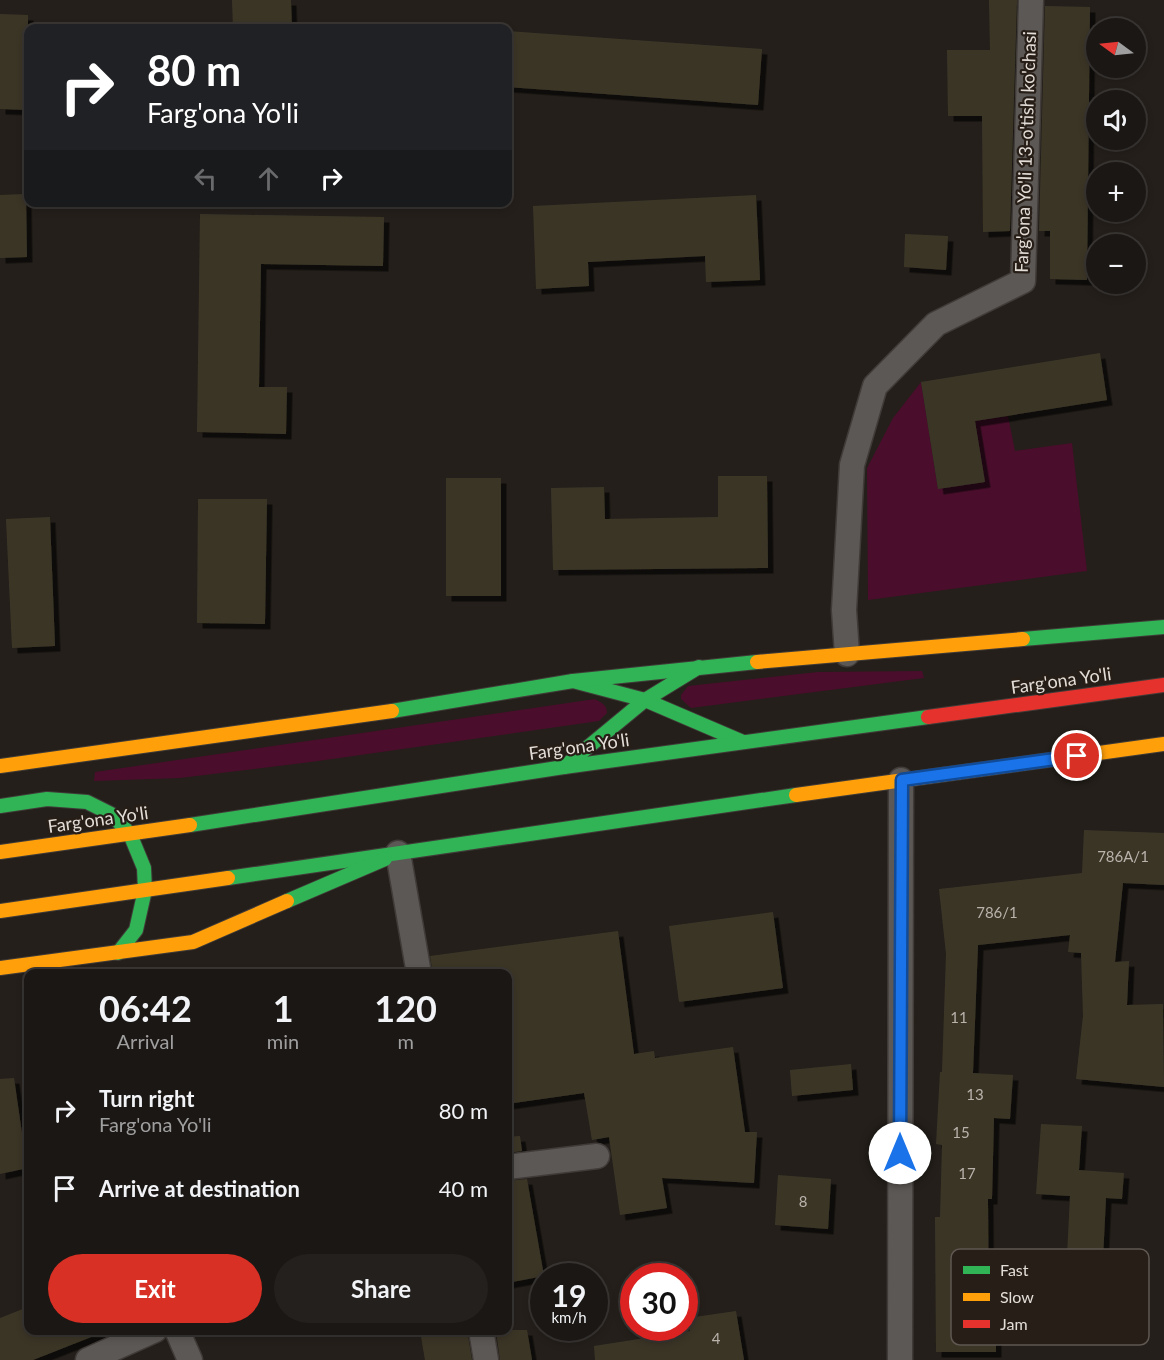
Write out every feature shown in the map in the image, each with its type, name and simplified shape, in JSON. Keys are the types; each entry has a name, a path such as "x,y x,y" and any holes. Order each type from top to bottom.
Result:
{"main road":[{"path":"0,766 421,707 573,681 699,667 1108,634 1164,627"},
{"path":"564,767 645,700 699,667"},
{"path":"573,681 645,700 744,742"},
{"name":"Farg'ona Yo'li","path":"0,852 564,767 1164,685"},
{"path":"0,911 1164,744"},
{"path":"0,806 47,799 87,802 111,814 130,834 144,868 145,890 136,930 120,963"},
{"path":"0,968 120,963 193,942 398,854"}],"street":[{"name":"Farg'ona Yo'li 13-o'tish ko'chasi","path":"847,654 844,610 852,465 875,386 936,324 1023,281 1031,0"},
{"path":"900,1360 902,780"},
{"path":"398,854 418,969"},
{"path":"512,1166 597,1156"},
{"path":"88,1360 144,1335"},
{"path":"179,1335 190,1360"},
{"path":"482,1335 486,1360"}],"shaded area":[{"path":"921,382 938,489 984,481 975,421 1008,416 1015,451 1072,443 1087,571 868,600 867,468 893,418"},
{"path":"922,671 924,678 691,708 681,699 681,695 688,686 818,672"},
{"path":"595,699 607,710 599,721 311,762 180,778 94,781 95,772"}],"building":[{"path":"232,0 291,0 292,24 233,24"},
{"path":"989,0 1017,0 1010,231 983,232 982,116 948,116 947,50 990,50"},
{"path":"1045,6 1090,7 1090,18 1086,18 1086,78 1089,78 1089,90 1086,90 1086,150 1088,150 1088,162 1086,162 1086,280 1050,279 1050,231 1039,231"},
{"path":"0,14 28,15 28,24 24,24 24,110 0,109"},
{"path":"512,31 762,49 758,105 512,87"},
{"path":"24,194 27,257 0,258 0,195"},
{"path":"756,195 760,280 706,282 705,256 588,262 589,286 536,289 533,206"},
{"path":"200,214 384,217 383,266 261,264 259,387 287,387 286,434 197,432"},
{"path":"905,234 948,236 946,270 904,267"},
{"path":"1100,353 1107,400 975,421 985,482 938,489 921,382"},
{"path":"718,476 767,476 768,568 553,570 551,488 604,487 605,519 718,517"},
{"path":"446,478 501,478 501,596 446,596"},
{"path":"198,499 267,499 265,624 197,623"},
{"path":"50,517 55,646 12,648 6,519"},
{"path":"1084,830 1164,833 1164,885 1123,883 1115,962 1129,961 1127,1005 1163,1004 1164,1087 1076,1079 1083,1016 1081,953 1068,952 1070,935 978,945 973,1073 1013,1075 1010,1119 994,1118 992,1199 988,1199 988,1249 951,1249 951,1345 996,1345 996,1352 936,1352 935,1217 940,1217 942,1145 936,1144 940,1072 942,1072 946,954 939,889 1082,873"},
{"path":"773,912 783,988 679,1002 669,926"},
{"path":"618,931 634,1054 654,1051 655,1058 733,1047 745,1132 757,1132 754,1183 662,1178 667,1208 620,1215 609,1137 592,1140 584,1093 512,1103 512,969 432,969 430,956"},
{"path":"851,1064 853,1090 792,1096 790,1070"},
{"path":"14,1078 22,1133 24,1133 24,1169 0,1174 0,1079"},
{"path":"1041,1124 1082,1126 1079,1170 1124,1173 1122,1199 1106,1198 1103,1249 1067,1249 1070,1196 1036,1194"},
{"path":"520,1136 522,1151 512,1152 512,1137"},
{"path":"778,1175 831,1179 828,1229 775,1225"},
{"path":"527,1179 542,1263 530,1263 530,1279 512,1282 512,1180"},
{"path":"24,1309 24,1335 96,1335 33,1360 0,1360 0,1318"},
{"path":"736,1311 744,1360 595,1360 594,1346 626,1341 698,1341 698,1317"},
{"path":"512,1330 527,1330 532,1360 500,1360 497,1335 512,1335"},
{"path":"421,1335 468,1335 472,1360 425,1360"}],"traffic: fast":[{"path":"1023,639 1164,627"},
{"path":"392,711 573,681 757,662"},
{"path":"564,767 645,700 699,667"},
{"path":"573,681 645,700 743,742"},
{"path":"190,825 564,767 928,717"},
{"path":"228,878 796,795"},
{"path":"0,806 47,799 87,802 111,814 130,834 144,868 145,890 136,930 118,953"},
{"path":"287,901 385,859"}],"traffic: slow":[{"path":"757,662 1023,639"},
{"path":"0,766 392,711"},
{"path":"796,795 1164,744"},
{"path":"0,852 190,825"},
{"path":"0,911 228,878"},
{"path":"0,968 193,942 287,901"}],"traffic: jam":[{"path":"928,717 1164,685"}],"route":[{"path":"900,1153 902,780 1077,756"}]}
